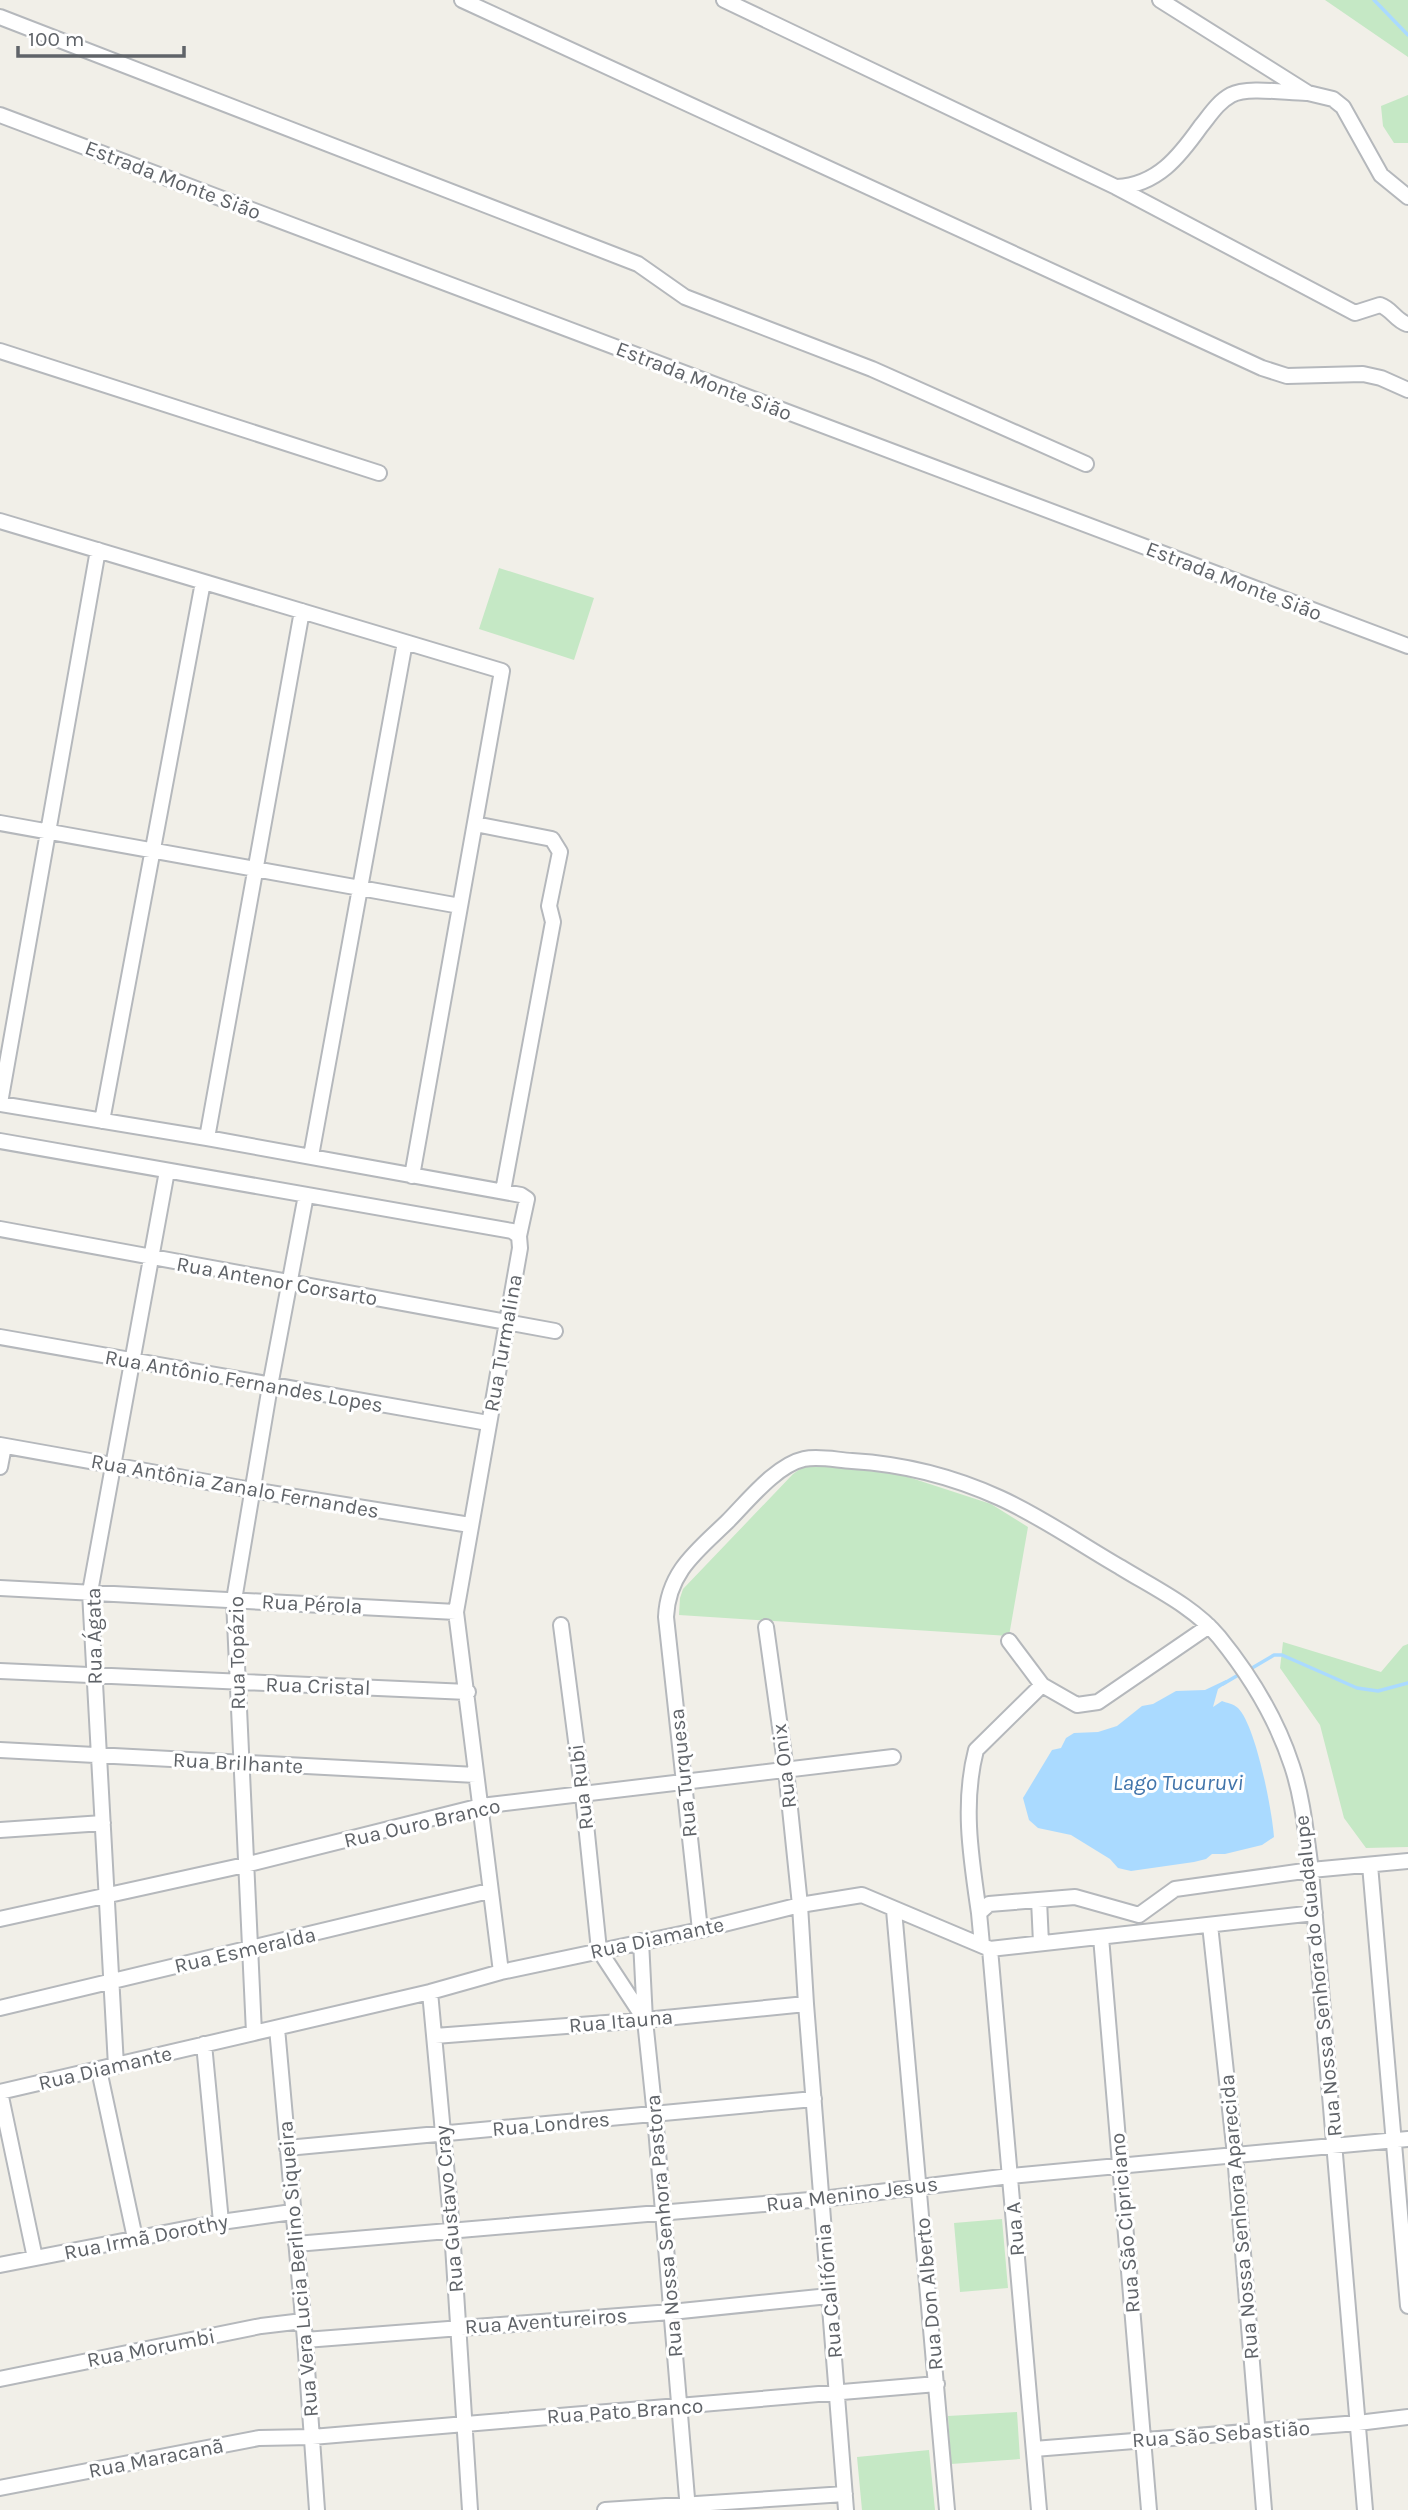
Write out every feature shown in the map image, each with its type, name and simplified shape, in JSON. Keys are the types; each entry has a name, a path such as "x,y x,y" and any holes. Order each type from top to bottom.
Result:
{"street":[{"path":"462,0 1262,368 1287,376 1363,374 1381,378 1408,390"},
{"path":"724,0 1116,187 1355,313 1380,304 1388,308 1398,321 1407,324"},
{"path":"1160,0 1308,93"},
{"path":"0,18 638,264 685,296 872,369 1086,464"},
{"path":"1116,187 1134,186 1164,170 1191,141 1214,109 1232,94 1249,91 1308,93 1332,99 1343,107 1381,175 1408,197"},
{"name":"Estrada Monte Sião","path":"0,115 1408,646"},
{"path":"0,351 379,473"},
{"path":"0,521 502,671 412,1176"},
{"path":"98,551 0,1104 503,1191 553,922 549,906 560,852 552,839 475,824"},
{"path":"102,1121 203,582"},
{"path":"207,1138 302,611"},
{"path":"311,1156 405,642"},
{"path":"0,823 460,906"},
{"path":"0,1141 512,1231 519,1236"},
{"name":"Rua Ágata","path":"116,2066 90,1592 167,1171"},
{"name":"Rua Turmalina","path":"501,1972 456,1612 527,1199 503,1191"},
{"name":"Rua Topázio","path":"254,2033 233,1600 306,1195"},
{"name":"Rua Antenor Corsarto","path":"0,1229 555,1331"},
{"name":"Rua Antônio Fernandes Lopes","path":"0,1338 488,1423"},
{"path":"0,1467 2,1445"},
{"name":"Rua Antônia Zanalo Fernandes","path":"2,1445 252,1490 470,1525"},
{"name":"Rua Nossa Senhora do Guadalupe","path":"666,1617 672,1583 692,1556 786,1466 815,1458 900,1467 1000,1498 1164,1594 1209,1626 1245,1673 1275,1725 1292,1765 1298,1788 1315,1913 1365,2510"},
{"name":"Rua Pérola","path":"0,1588 456,1612"},
{"name":"Rua Turquesa","path":"666,1617 700,1930"},
{"name":"Rua Rubi","path":"561,1625 583,1795 599,1950"},
{"path":"1010,1641 1042,1685 1077,1705 1098,1702 1209,1626"},
{"name":"Rua Onix","path":"766,1628 786,1770 800,1905"},
{"name":"Rua Cristal","path":"0,1671 468,1692"},
{"name":"Rua A","path":"1039,2510 1010,2176 986,1947 968,1832 976,1750 1042,1685"},
{"name":"Rua Brilhante","path":"0,1750 476,1775"},
{"name":"Rua Ouro Branco","path":"0,1919 245,1865 481,1806 893,1757"},
{"path":"0,1830 103,1823"},
{"path":"979,1913 989,1904 1075,1897 1139,1915 1175,1889 1311,1870 1408,1861"},
{"path":"1370,1864 1408,2306"},
{"name":"Rua Esmeralda","path":"0,2008 489,1891"},
{"name":"Rua Diamante","path":"0,2092 430,1992 501,1972 700,1930 800,1905 862,1895 986,1947 1315,1913"},
{"path":"1039,1900 1041,1943"},
{"name":"Rua Califórnia","path":"800,1905 846,2510"},
{"name":"Rua Don Alberto","path":"894,1910 947,2510"},
{"name":"Rua Nossa Senhora Aparecida","path":"1210,1925 1235,2155 1264,2510"},
{"name":"Rua São Cipriciano","path":"1101,1937 1149,2510"},
{"name":"Rua Nossa Senhora Pastora","path":"641,1941 645,2020 687,2506"},
{"path":"599,1950 645,2020"},
{"name":"Rua Gustavo Cray","path":"430,1992 452,2230 470,2510"},
{"name":"Rua Itauna","path":"435,2036 645,2020 806,2004"},
{"name":"Rua Vera Lucia Berlino Siqueira","path":"277,2028 305,2340 317,2510"},
{"path":"204,2044 221,2222"},
{"path":"99,2070 135,2238"},
{"path":"0,2092 35,2258"},
{"name":"Rua Londres","path":"287,2148 655,2116 814,2099"},
{"name":"Rua Menino Jesus","path":"296,2244 822,2199 1010,2176 1408,2139"},
{"name":"Rua Irmã Dorothy","path":"0,2264 221,2222 292,2212"},
{"name":"Rua Aventureiros","path":"305,2340 671,2312 829,2296"},
{"name":"Rua Morumbi","path":"0,2379 261,2326 303,2321"},
{"name":"Rua Pato Branco","path":"312,2437 679,2408 937,2384"},
{"name":"Rua São Sebastião","path":"1034,2449 1408,2417"},
{"name":"Rua Maracanã","path":"0,2488 259,2438 312,2437"},
{"path":"605,2510 845,2494"}],"green space":[{"path":"1325,0 1408,0 1408,57"},
{"path":"1408,95 1408,143 1394,143 1383,126 1381,106"},
{"path":"499,568 594,598 574,660 479,629"},
{"path":"814,1464 902,1475 991,1504 1028,1527 1009,1636 679,1615 683,1589 793,1474"},
{"path":"1283,1642 1381,1672 1403,1646 1408,1644 1408,1847 1366,1848 1344,1818 1320,1725 1280,1668"},
{"path":"1002,2219 1008,2288 960,2292 954,2223"},
{"path":"1017,2412 1020,2459 951,2464 948,2416"},
{"path":"929,2450 935,2510 862,2510 857,2457"}],"water":[{"name":"Lago Tucuruvi","path":"1226,1680 1227,1683 1218,1689 1213,1707 1222,1701 1238,1708 1245,1718 1262,1769 1274,1837 1262,1845 1225,1854 1212,1854 1206,1859 1194,1862 1131,1871 1118,1868 1110,1859 1071,1835 1038,1828 1029,1820 1023,1798 1052,1750 1061,1748 1066,1738 1074,1733 1098,1732 1117,1726 1142,1706 1153,1704 1176,1691 1205,1690"}],"waterway":[{"path":"1374,0 1408,35"},
{"path":"1247,1671 1274,1655 1282,1655 1357,1688 1378,1691 1408,1683"},
{"path":"1223,1684 1240,1674"}]}
